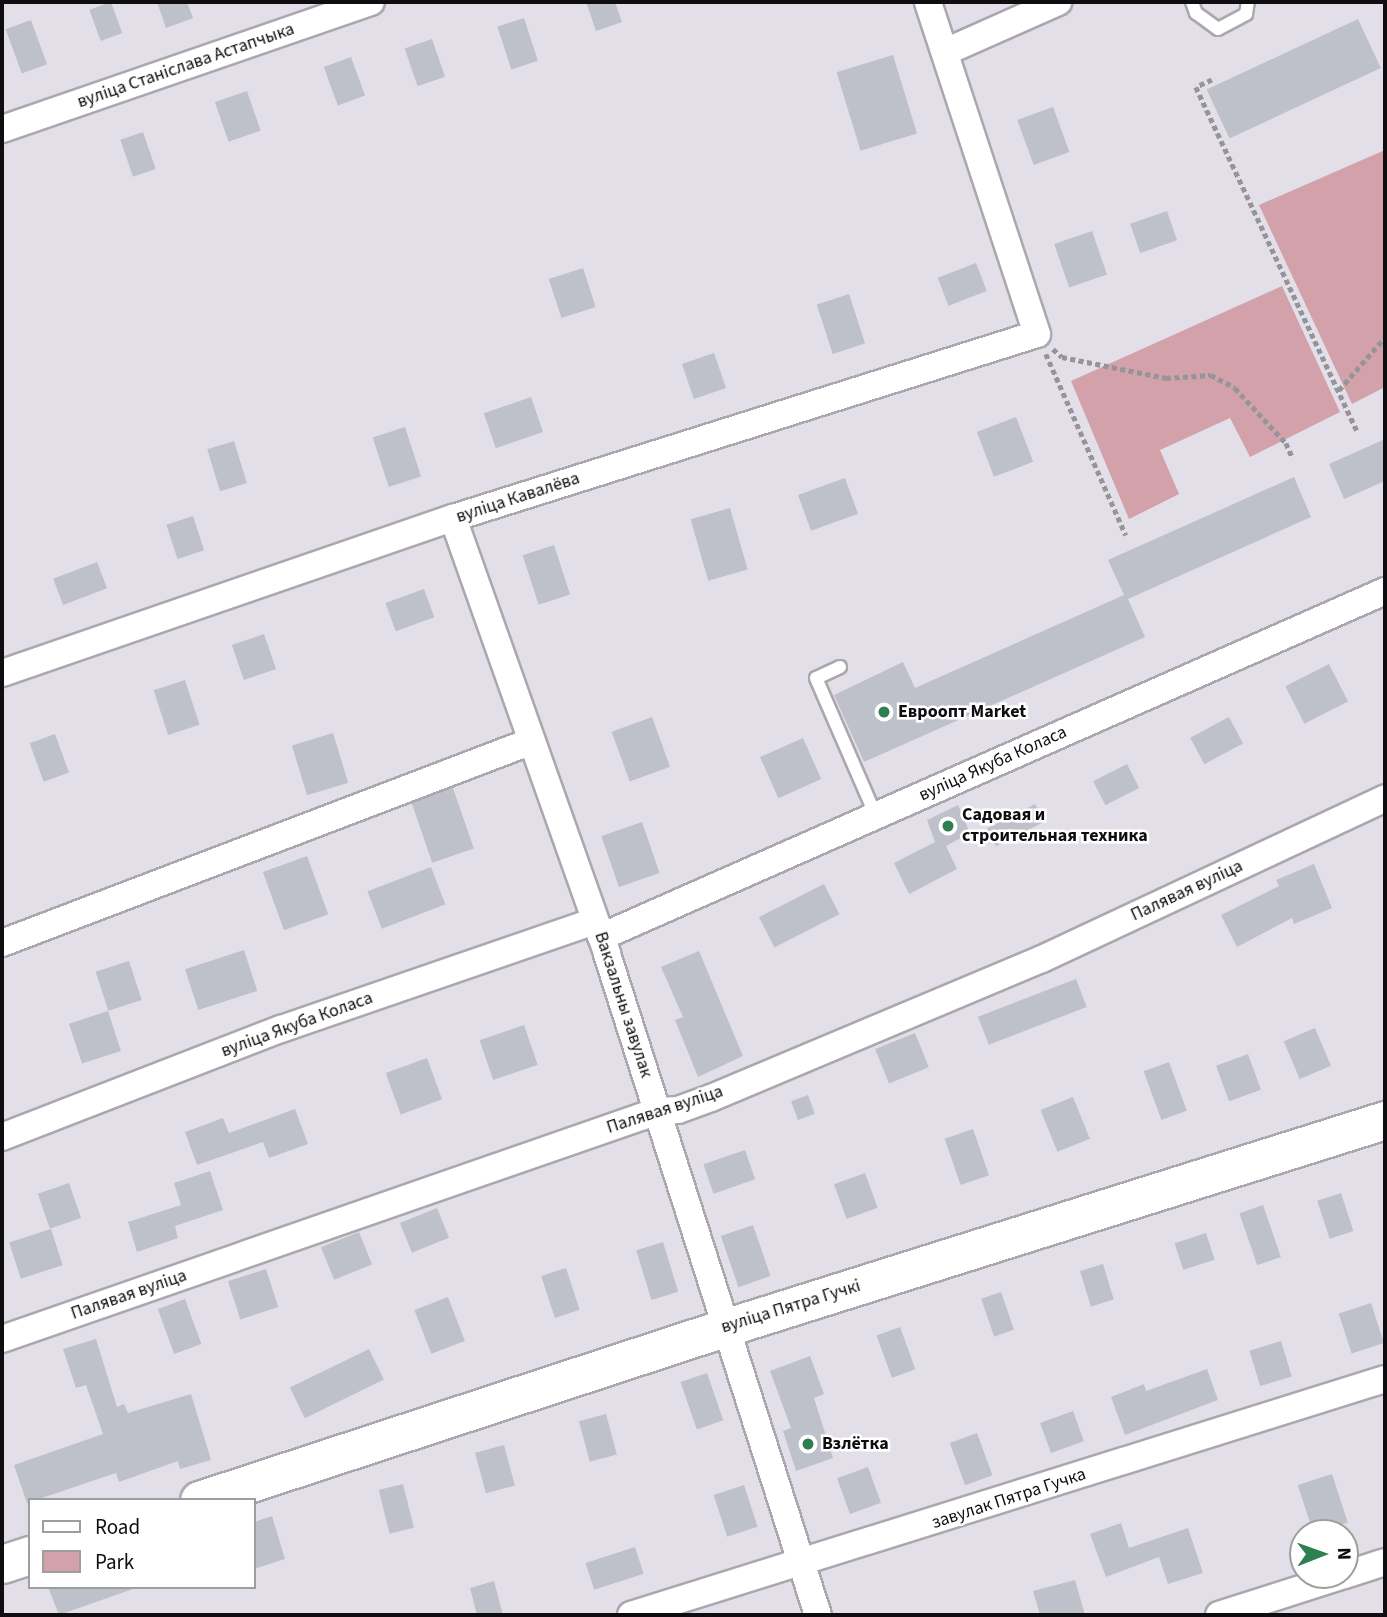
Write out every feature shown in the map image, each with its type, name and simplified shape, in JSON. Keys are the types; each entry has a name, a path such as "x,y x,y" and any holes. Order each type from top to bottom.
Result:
{"street":[{"name":"вуліца Станіслава Астапчыка","path":"2,129 371,2"},
{"path":"928,2 1037,334"},
{"path":"944,52 1058,2"},
{"name":"вуліца Кавалёва","path":"2,673 453,518 1037,334"},
{"name":"Вакзальны завулак","path":"453,518 598,929 818,1615"},
{"name":"вуліца Якуба Коласа","path":"2,1137 281,1029 598,929 876,816 1385,591"},
{"path":"2,943 532,741"},
{"name":"Палявая вуліца","path":"2,1339 658,1111 678,1110 711,1098 1042,959 1385,798"},
{"name":"вуліца Пятра Гучкі","path":"205,1498 724,1328 1385,1120"},
{"name":"завулак Пятра Гучка","path":"631,1615 802,1564 1385,1379"},
{"path":"2,1564 28,1556"},
{"path":"1359,1570 1385,1562"},
{"path":"1219,1615 1301,1589"}],"lane":[{"path":"1192,2 1196,13 1218,29 1246,14 1248,2"},
{"path":"840,667 816,678 876,816"}],"path":[{"path":"1212,80 1196,87 1357,429"},
{"path":"1037,334 1062,357 1166,378 1211,375 1235,388 1286,443 1293,459"},
{"path":"1037,334 1126,535"},
{"path":"1339,390 1385,337"}],"green space":[{"path":"1385,150 1385,387 1352,404 1259,205"},
{"path":"1282,286 1340,412 1250,457 1230,418 1160,450 1179,494 1129,519 1071,381"}],"building":[{"path":"111,2 122,33 101,41 89,10"},
{"path":"157,2 187,2 193,18 166,28"},
{"path":"586,2 615,2 622,22 596,31"},
{"path":"524,18 538,61 511,69 497,27"},
{"path":"1358,19 1381,68 1229,139 1207,90"},
{"path":"31,20 47,64 22,73 6,29"},
{"path":"432,39 445,77 418,86 405,48"},
{"path":"893,55 917,133 861,151 837,72"},
{"path":"351,57 365,96 338,105 324,67"},
{"path":"247,91 261,131 229,142 215,102"},
{"path":"1053,107 1069,152 1034,165 1017,120"},
{"path":"143,132 156,169 133,177 120,140"},
{"path":"1167,211 1177,240 1140,253 1130,224"},
{"path":"1092,231 1107,274 1069,288 1054,244"},
{"path":"976,263 987,291 948,306 938,278"},
{"path":"583,268 596,307 561,318 549,279"},
{"path":"849,294 865,343 833,354 817,305"},
{"path":"714,353 726,388 694,399 682,364"},
{"path":"531,397 543,432 496,448 484,413"},
{"path":"1016,417 1033,462 994,477 977,432"},
{"path":"405,427 421,476 389,487 373,438"},
{"path":"1385,439 1385,481 1344,499 1329,464"},
{"path":"234,441 247,483 220,491 207,449"},
{"path":"1294,477 1311,517 1128,599 1145,637 864,762 834,695 903,662 915,688 1124,595 1108,560"},
{"path":"845,478 858,514 811,531 798,495"},
{"path":"730,508 748,570 708,581 691,519"},
{"path":"193,516 204,550 177,559 166,525"},
{"path":"554,545 570,594 539,605 523,555"},
{"path":"97,562 107,588 63,605 53,579"},
{"path":"424,589 434,617 396,631 385,603"},
{"path":"264,634 276,669 244,680 232,645"},
{"path":"1329,664 1348,701 1304,724 1285,686"},
{"path":"185,680 200,725 168,735 154,690"},
{"path":"652,717 670,767 630,782 612,732"},
{"path":"1229,717 1243,743 1204,764 1190,738"},
{"path":"333,733 348,783 307,795 292,746"},
{"path":"55,734 69,773 44,782 30,743"},
{"path":"803,738 821,779 778,798 760,757"},
{"path":"1127,764 1139,788 1105,805 1093,781"},
{"path":"453,788 474,849 432,863 411,802"},
{"path":"1035,804 1044,822 996,846 987,829"},
{"path":"958,805 970,833 946,846 957,869 909,894 894,863 935,842 927,820"},
{"path":"642,822 660,873 619,887 601,836"},
{"path":"307,856 328,914 284,930 263,872"},
{"path":"1314,864 1332,908 1294,924 1292,918 1237,947 1221,915 1279,886 1276,880"},
{"path":"431,867 445,904 382,929 368,891"},
{"path":"824,884 839,914 774,947 759,917"},
{"path":"244,950 257,991 198,1010 185,969"},
{"path":"699,951 743,1056 698,1077 675,1020 683,1017 661,967"},
{"path":"129,961 142,1000 108,1011 96,972"},
{"path":"1076,979 1087,1007 989,1045 978,1017"},
{"path":"108,1011 121,1051 82,1064 69,1024"},
{"path":"524,1025 538,1065 493,1080 480,1040"},
{"path":"1315,1028 1331,1066 1300,1079 1284,1041"},
{"path":"915,1033 929,1067 889,1083 875,1049"},
{"path":"1248,1054 1261,1090 1229,1101 1216,1066"},
{"path":"427,1058 442,1099 401,1114 386,1073"},
{"path":"1169,1062 1187,1111 1161,1120 1144,1071"},
{"path":"808,1095 815,1114 798,1120 791,1101"},
{"path":"1073,1097 1090,1139 1057,1152 1041,1110"},
{"path":"295,1109 308,1144 269,1158 263,1142 197,1165 185,1132 223,1118 229,1133"},
{"path":"973,1129 989,1175 961,1185 945,1139"},
{"path":"745,1150 755,1179 713,1194 703,1164"},
{"path":"210,1171 223,1210 175,1226 178,1238 137,1252 128,1222 181,1205 174,1183"},
{"path":"865,1173 878,1208 847,1219 834,1184"},
{"path":"69,1183 81,1218 50,1229 38,1194"},
{"path":"1341,1193 1353,1231 1330,1239 1317,1201"},
{"path":"1263,1205 1281,1257 1257,1265 1239,1213"},
{"path":"437,1208 449,1238 412,1253 400,1223"},
{"path":"753,1225 771,1276 738,1287 721,1236"},
{"path":"51,1229 63,1265 21,1279 9,1243"},
{"path":"359,1232 372,1264 334,1280 321,1247"},
{"path":"1206,1233 1215,1260 1183,1270 1175,1243"},
{"path":"663,1242 678,1292 651,1300 636,1250"},
{"path":"1103,1264 1114,1299 1091,1306 1080,1271"},
{"path":"566,1268 580,1310 555,1318 541,1276"},
{"path":"266,1269 278,1307 240,1319 228,1281"},
{"path":"1001,1292 1014,1330 994,1337 981,1299"},
{"path":"448,1297 465,1341 431,1354 414,1310"},
{"path":"185,1299 201,1344 174,1354 158,1309"},
{"path":"1371,1303 1384,1343 1352,1353 1339,1314"},
{"path":"900,1327 915,1369 892,1378 877,1336"},
{"path":"96,1339 117,1407 124,1404 128,1413 191,1394 211,1460 180,1469 178,1461 119,1482 116,1473 42,1498 28,1498 27,1503 14,1465 103,1434 86,1385 76,1388 63,1349"},
{"path":"1281,1341 1292,1376 1260,1386 1249,1351"},
{"path":"369,1349 384,1380 305,1418 290,1388"},
{"path":"810,1356 824,1394 814,1398 833,1458 796,1471 783,1431 791,1428 770,1371"},
{"path":"1207,1369 1218,1400 1125,1435 1111,1397 1144,1384 1146,1391"},
{"path":"707,1373 723,1420 697,1429 681,1382"},
{"path":"1073,1411 1084,1441 1051,1453 1040,1423"},
{"path":"606,1414 617,1455 590,1462 579,1421"},
{"path":"977,1433 992,1475 965,1485 950,1443"},
{"path":"504,1445 515,1486 486,1493 475,1453"},
{"path":"868,1467 881,1503 850,1514 837,1478"},
{"path":"1332,1474 1347,1519 1309,1519 1298,1485"},
{"path":"403,1484 414,1528 390,1534 379,1490"},
{"path":"744,1485 758,1527 727,1537 714,1495"},
{"path":"272,1516 285,1559 256,1568 256,1521"},
{"path":"1121,1523 1129,1548 1188,1528 1203,1573 1168,1584 1159,1557 1106,1577 1090,1534"},
{"path":"635,1547 644,1574 594,1590 586,1563"},
{"path":"1075,1580 1085,1615 1040,1615 1033,1591"},
{"path":"494,1581 503,1615 477,1615 470,1588"},
{"path":"49,1589 133,1589 59,1615"}],"place":[{"name":"Евроопт Market","path":"884,712"},
{"name":"Садовая и строительная техника","path":"948,826"},
{"name":"Взлётка","path":"808,1444"}]}
